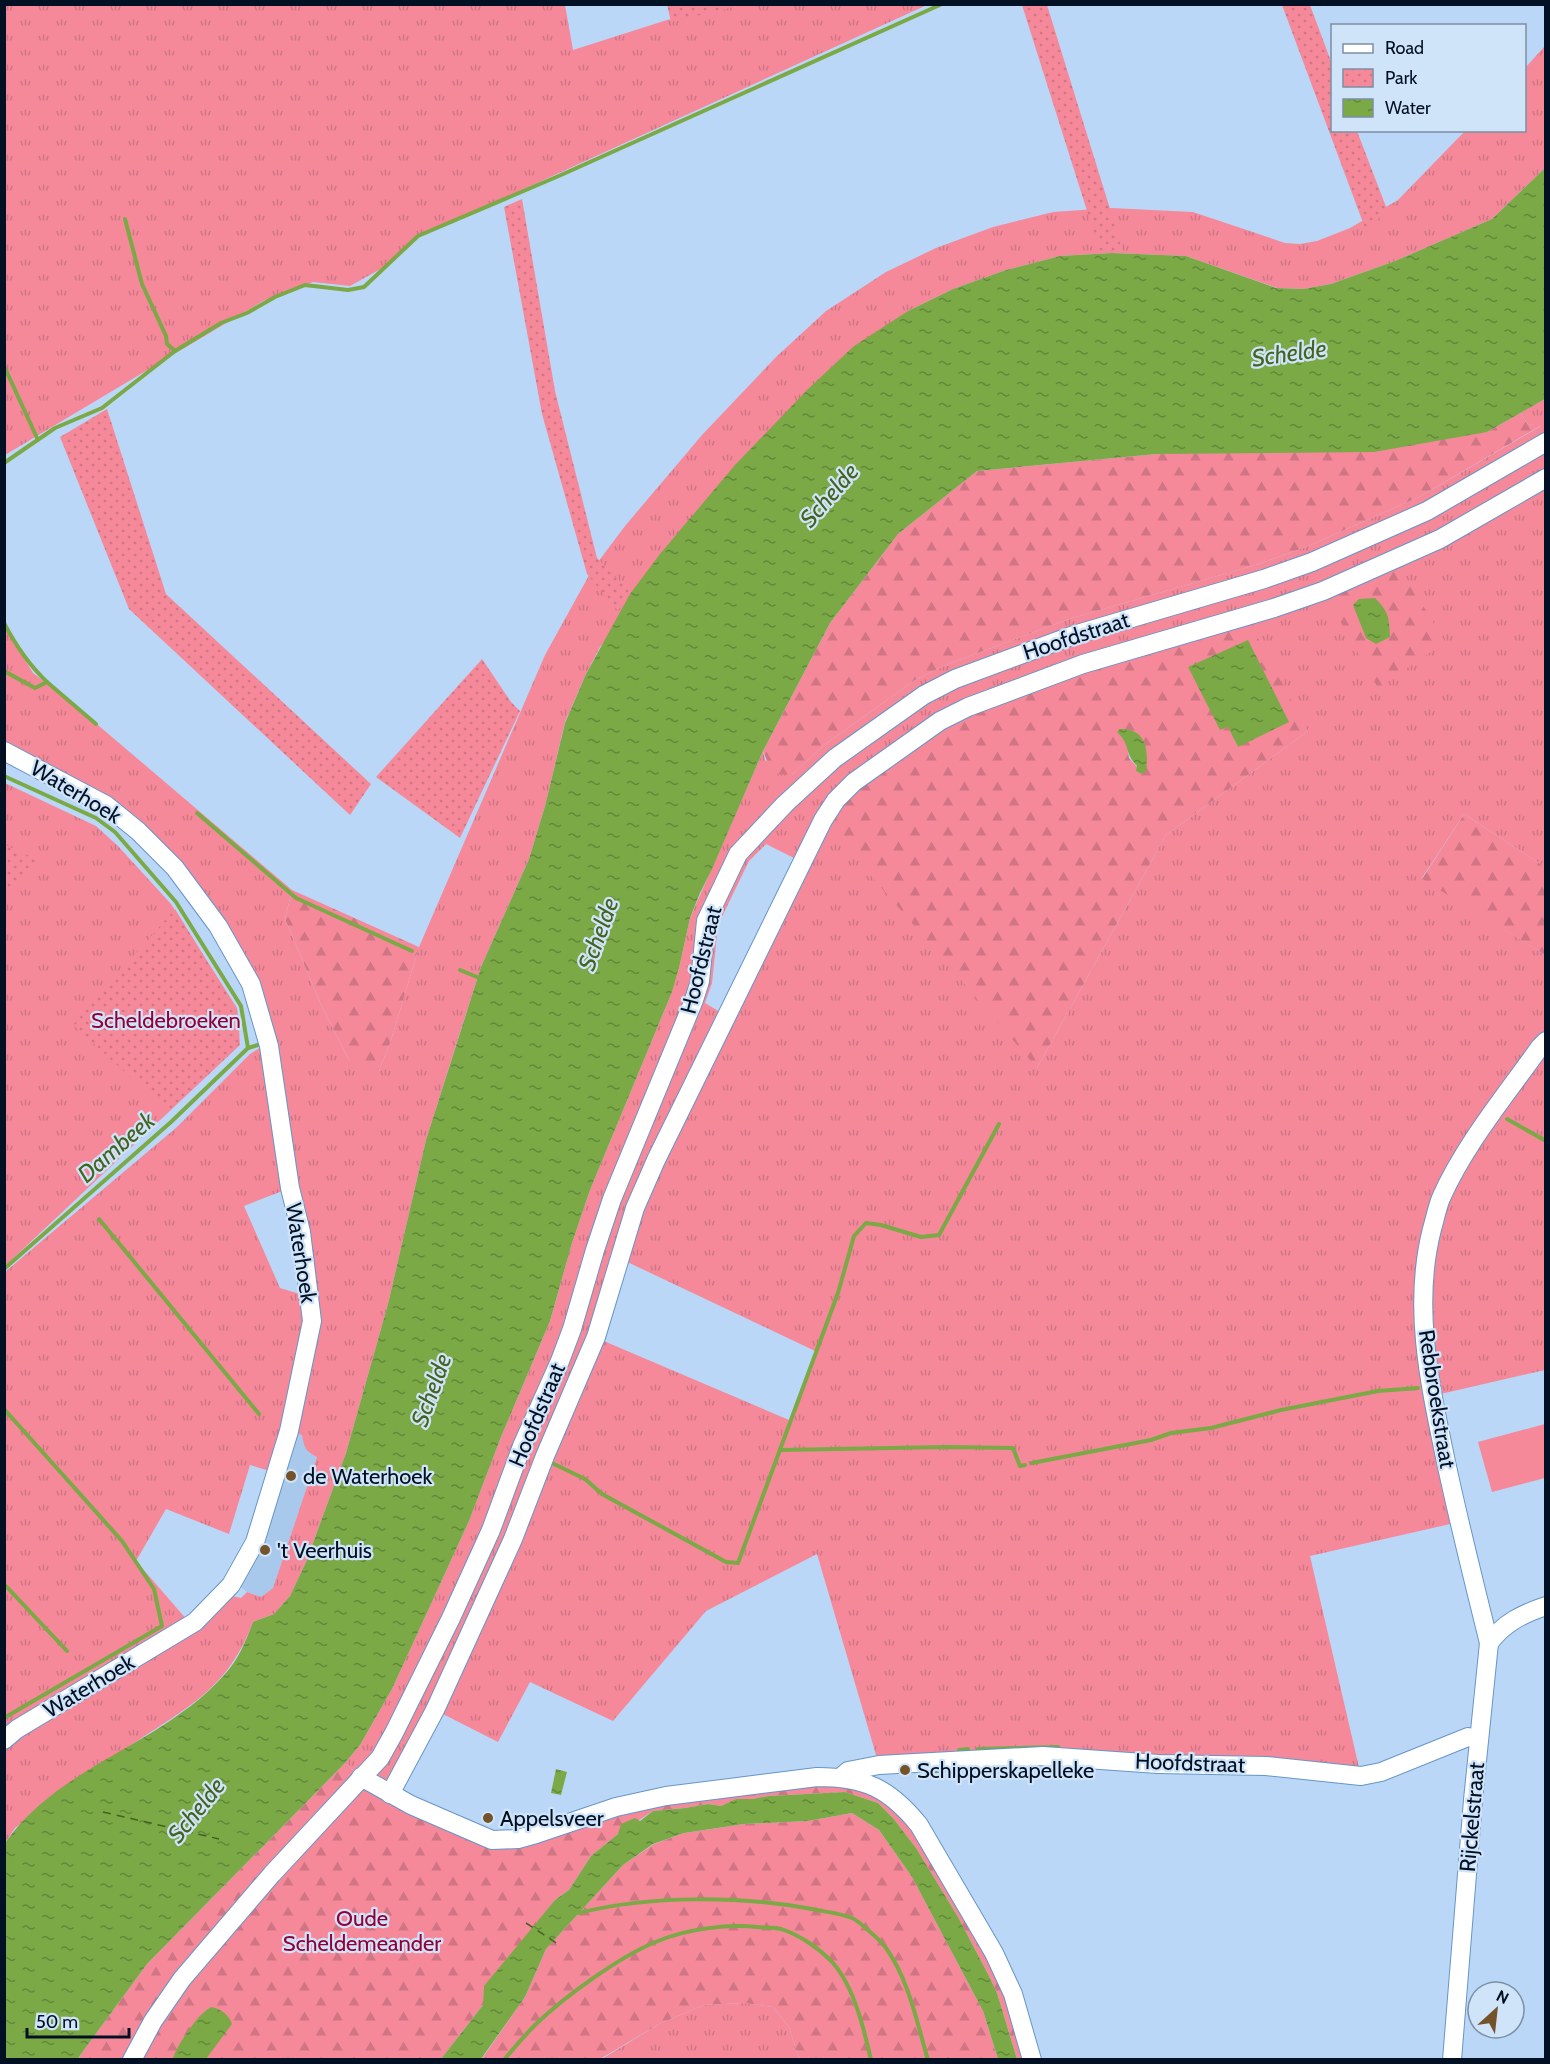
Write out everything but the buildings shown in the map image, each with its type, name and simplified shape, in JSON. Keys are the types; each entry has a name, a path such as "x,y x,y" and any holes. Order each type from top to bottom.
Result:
{"street":[{"name":"Hoofdstraat","path":"1032,2060 1013,1994 994,1953 919,1825 886,1792 841,1777 817,1777 666,1796 616,1807 556,1829 505,1840 492,1840 390,1794 361,1777 380,1758 394,1733 491,1530 522,1446 573,1329 612,1199 694,1000 700,981 706,921 738,854 759,830 835,758 924,695 955,679 1074,635 1264,579 1312,562 1426,511 1545,442"},
{"name":"Hoofdstraat","path":"390,1794 435,1710 513,1539 545,1456 596,1337 635,1208 656,1160 725,1015 823,820 836,800 854,782 940,721 968,708 1083,664 1274,608 1323,591 1440,539 1545,478"},
{"name":"Waterhoek","path":"4,751 106,805 138,831 175,868 218,926 251,984 269,1046 291,1188 302,1232 312,1321 289,1431 255,1542 231,1585 195,1622 17,1729 4,1740"},
{"name":"Rebbroekstraat","path":"1489,1643 1459,1522 1432,1396 1425,1351 1423,1304 1427,1249 1440,1200 1463,1158 1545,1041"},
{"path":"1489,1643 1500,1628 1530,1611 1545,1606"},
{"name":"Rijckelstraat","path":"1452,2060 1489,1643"},
{"name":"Hoofdstraat","path":"841,1777 848,1771 879,1764 1042,1756 1158,1764 1266,1766 1360,1776 1382,1772 1468,1737 1479,1739"},
{"path":"886,1792 893,1764"},
{"path":"132,2060 153,2021 190,1970 272,1874 361,1777"}],"shaded area":[{"path":"289,1431 302,1435 309,1453 317,1457 273,1588 261,1597 247,1592 238,1585"}],"green space":[{"path":"667,4 742,4 742,5 671,22"},
{"path":"4,5 565,5 573,50 667,20 726,5 927,5 410,241 386,266 350,286 313,282 265,300 5,455"},
{"path":"1022,5 1047,5 1123,251 1100,252"},
{"path":"1282,5 1310,5 1331,61 1331,132 1357,132 1388,212 1365,228"},
{"path":"1545,46 1545,168 1492,219 1395,261 1331,284 1303,289 1277,288 1186,256 1112,253 1060,256 1006,270 953,289 908,311 600,647 565,722 545,806 529,859 481,967 426,1140 388,1304 346,1453 306,1562 290,1596 274,1614 253,1622 230,1666 201,1697 15,1828 5,1843 5,1272 177,1127 250,1054 263,1046 262,1018 175,857 5,745 4,625 33,673 72,703 292,890 285,919 322,1007 349,1060 379,1071 391,1040 419,947 545,655 592,570 625,526 702,435 776,357 826,311 886,272 936,248 993,227 1053,212 1111,208 1193,212 1285,243 1300,244 1317,241 1350,228 1398,200 1464,132 1526,132 1526,67","holes":["290,1188 310,1297 280,1288 244,1206","290,1432 302,1435 306,1449 317,1457 273,1588 261,1597 247,1592 241,1598 228,1595 188,1621 136,1561 166,1509 229,1534 250,1465 276,1473"]},
{"path":"522,199 555,391 597,558 630,592 618,611 587,574 542,414 504,207"},
{"path":"1545,399 1545,867 1464,814 1422,878 1545,955 1545,1370 1432,1396 1459,1522 1310,1556 1361,1776 1158,1764 879,1765 817,1554 706,1611 613,1721 530,1682 498,1742 435,1710 390,1794 361,1777 345,1763 360,1745 392,1689 469,1521 501,1437 550,1321 590,1190 672,992 690,918 763,751 765,760 792,775 824,745 915,680 948,664 1069,619 1259,564 1306,547 1419,497 1541,426 1528,424 1520,413","holes":["1308,731 1166,835 1037,1068 854,782","766,844 802,862 725,1015 705,1003 712,983 718,925 749,861","621,1259 815,1351 789,1420 599,1339"]},
{"path":"107,409 166,594 371,784 350,815 129,609 60,437"},
{"path":"1520,413 1528,424 1542,425 1419,497 1306,547 1259,564 1069,619 948,664 915,680 824,745 792,775 778,774 770,768 763,751 830,623 898,534 977,471 1157,454 1487,432"},
{"path":"1395,559 1445,642 1378,688 1323,591"},
{"path":"1246,616 1308,731 1166,835 1037,1068 823,820 836,800 940,721","holes":["1248,640 1238,747 1228,727 1221,730","1118,732 1138,733 1142,740 1143,774 1129,758 1127,745"]},
{"path":"482,659 511,702 520,711 460,838 376,777"},
{"path":"5,783 96,826 118,846 171,904 237,1008 240,1045 5,1266"},
{"path":"1464,814 1545,867 1545,955 1422,879"},
{"path":"5,845 39,860 5,899"},
{"path":"292,890 419,947 391,1040 379,1071 364,1072 349,1060 322,1007 285,919"},
{"name":"Scheldebroeken","path":"175,909 230,999 239,1029 239,1041 237,1046 168,1111 73,1025"},
{"path":"1545,1424 1545,1478 1492,1492 1478,1442"},
{"name":"Oude Scheldemeander","path":"345,1763 361,1777 492,1841 616,1807 817,1777 886,1792 994,1953 1032,2059 1017,2059 997,1993 989,1976 958,1917 916,1848 878,1803 845,1792 736,1799 721,1806 708,1804 653,1811 618,1834 591,1856 569,1890 555,1900 534,1927 483,2005 441,2059 78,2060 147,1964"},
{"path":"852,1813 879,1830 912,1877 983,2011 998,2059 799,2059 789,2027 773,2007 744,2003 704,2005 659,2024 600,2059 481,2060 525,1997 546,1949 623,1865 654,1844 684,1833 744,1824 808,1821"},
{"path":"744,2003 773,2007 789,2027 799,2059 600,2060 659,2024 704,2005"}],"water":[{"name":"Schelde","path":"1545,168 1545,399 1487,432 1374,452 1157,454 977,471 898,534 830,623 763,751 690,918 672,992 590,1190 550,1321 501,1437 469,1521 392,1689 360,1745 147,1964 78,2059 5,2059 5,1843 27,1816 53,1794 172,1719 200,1698 234,1663 253,1622 274,1614 290,1596 306,1562 346,1453 388,1304 426,1140 481,967 529,859 545,806 565,723 586,674 630,594 660,554 735,465 808,389 854,346 908,311 953,289 1006,270 1060,256 1112,253 1186,256 1276,288 1303,289 1331,284 1395,261 1492,219"},
{"path":"1375,598 1387,615 1390,637 1376,644 1366,638 1353,605 1359,599"},
{"path":"1248,640 1289,722 1238,747 1228,727 1220,730 1188,667"},
{"path":"1120,729 1135,732 1144,742 1147,763 1146,771 1142,774 1136,771 1137,766 1117,732"},
{"path":"556,1769 567,1772 561,1795 551,1793"},
{"path":"845,1792 878,1803 916,1848 958,1917 989,1976 997,1993 1017,2059 998,2059 983,2011 912,1877 879,1830 852,1813 808,1821 744,1824 684,1833 653,1844 623,1865 546,1949 525,1997 481,2059 441,2059 483,2005 484,1986 555,1900 569,1890 591,1856 618,1834 621,1824 635,1818 640,1821 653,1811 708,1804 721,1806 736,1799"},
{"path":"212,2007 224,2013 232,2024 206,2059 173,2059 189,2030 201,2015"}],"waterway":[{"path":"4,463 55,428 102,408 175,351 221,323 305,285 348,290 364,287 418,236 561,175 942,4"},
{"path":"125,219 142,284 166,336 167,344 175,351"},
{"path":"4,366 38,440"},
{"path":"4,623 23,654 47,682"},
{"path":"4,671 35,688 47,682 96,724"},
{"path":"4,776 96,818 115,832 176,902 241,1006 248,1048"},
{"path":"197,813 296,898 412,951"},
{"path":"460,970 482,979"},
{"name":"Dambeek","path":"4,1269 171,1122 248,1048 258,1045"},
{"path":"1507,1119 1546,1141"},
{"path":"552,1463 585,1479 602,1494 726,1562 738,1563 838,1293 854,1236 866,1223 921,1237 939,1235 999,1124"},
{"path":"99,1219 259,1414"},
{"path":"1032,1463 1151,1440 1171,1433 1211,1428 1281,1410 1378,1391 1418,1388"},
{"path":"4,1409 122,1541 154,1589 162,1626 4,1718"},
{"path":"780,1450 1013,1448 1020,1466 1025,1465"},
{"path":"4,1584 67,1651"},
{"path":"978,1749 1058,1747"},
{"path":"959,1750 968,1749"},
{"path":"929,1771 940,1771"},
{"path":"579,1913 635,1903 696,1899 785,1905 852,1918 880,1941 894,1960 912,2002 928,2060"},
{"path":"504,2060 547,2014 593,1978 627,1957 658,1941 681,1933 733,1926 784,1930 804,1939 828,1958 847,1984 861,2022 871,2060"}],"ferry route":[{"path":"103,1812 219,1839"},
{"path":"526,1923 561,1946"}],"place":[{"name":"de Waterhoek","path":"291,1476"},
{"name":"'t Veerhuis","path":"265,1550"},
{"name":"Schipperskapelleke","path":"905,1770"},
{"name":"Appelsveer","path":"488,1818"}]}
